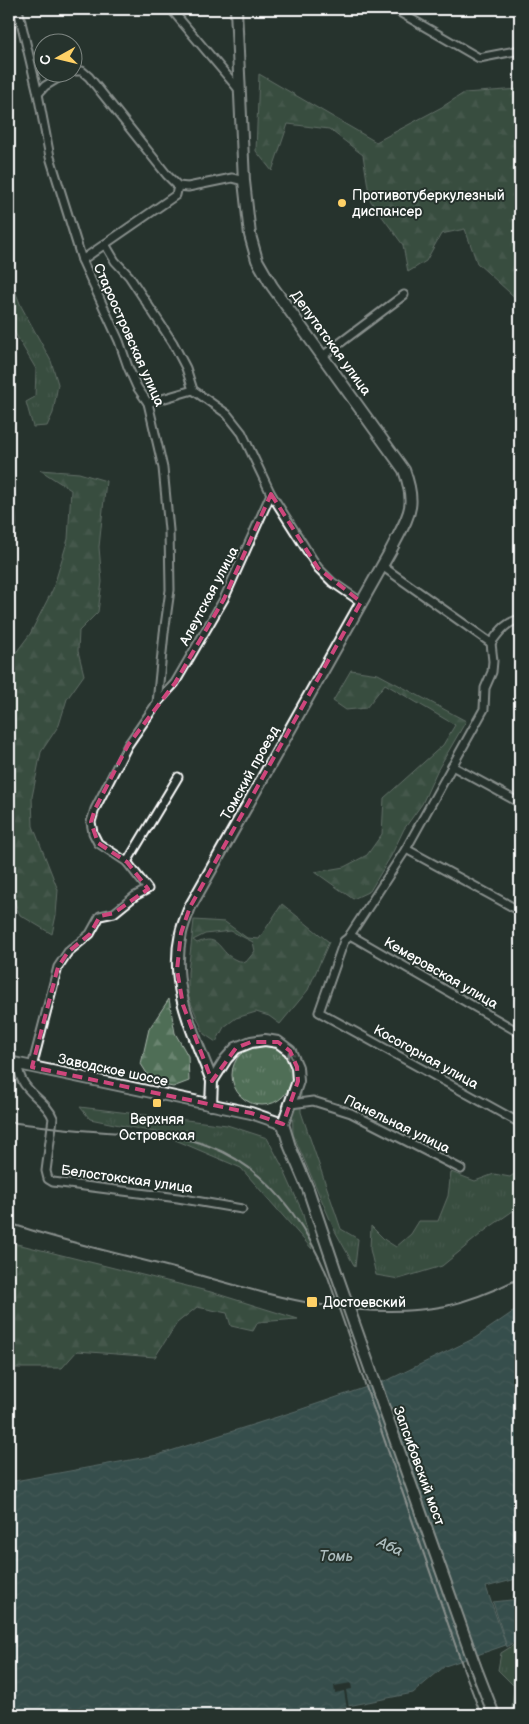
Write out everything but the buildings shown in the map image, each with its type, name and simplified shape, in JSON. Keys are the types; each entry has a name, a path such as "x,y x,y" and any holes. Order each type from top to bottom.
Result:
{"street":[{"name":"Староостровская улица","path":"18,9 38,94 50,157 82,260 119,341 137,387 148,403 163,468 169,530 170,590 157,703 128,744 95,809 91,822 93,833 98,843 127,862 148,889 114,912 100,916 90,934 68,952 58,968 32,1067"},
{"path":"170,9 241,92"},
{"name":"Депутатская улица","path":"236,9 244,181 250,235 257,260 272,286 404,470 411,488 412,505 409,514"},
{"path":"394,9 479,58 520,50"},
{"path":"82,72 89,77 167,175 178,186 188,188 232,178 244,181"},
{"path":"38,94 52,82"},
{"path":"82,260 176,195 178,186"},
{"path":"104,244 115,261 129,276 173,343 186,368 193,390 227,414 242,433 271,494 318,568 332,582 361,602"},
{"path":"324,356 404,295"},
{"path":"148,403 193,390"},
{"name":"Алеутская улица","path":"157,703 175,683 224,599 271,494"},
{"path":"9,504 12,515 9,539"},
{"name":"Томский проезд","path":"212,1081 183,1005 177,970 181,933 190,907 382,566 409,514"},
{"path":"382,566 491,643"},
{"path":"349,936 406,849 484,709 484,688 492,672 491,643 508,623 520,619"},
{"path":"452,766 520,803"},
{"path":"127,862 178,777"},
{"path":"406,849 520,911"},
{"name":"Косогорная улица","path":"349,936 344,941 319,1012 520,1124"},
{"name":"Кемеровская улица","path":"349,936 520,1034"},
{"path":"211,1105 212,1081 226,1059 236,1048 251,1042 265,1040 278,1042 290,1051 297,1067 298,1081 283,1124"},
{"name":"Заводское шоссе","path":"13,1063 251,1113 283,1124"},
{"name":"Белостокская улица","path":"13,1063 28,1089 50,1110 53,1118 46,1170 48,1179 53,1182 178,1198 242,1209"},
{"name":"Панельная улица","path":"291,1104 312,1101 351,1112 461,1169"},
{"name":"Запсибовский мост","path":"283,1124 290,1147 308,1189 336,1276 494,1715"}],"highlighted area":[{"path":"271,494 318,568 361,602 190,907 181,933 177,970 183,1005 212,1081 236,1048 251,1042 278,1042 290,1051 297,1067 298,1081 283,1124 251,1113 32,1067 58,967 68,952 90,934 100,916 114,913 148,889 127,862 98,843 91,822 95,809 128,745 175,683 224,599"}],"green space":[{"path":"259,74 376,142 442,107 464,93 520,89 520,302 477,263 465,229 441,234 426,261 408,272 403,245 370,200 363,155 329,129 288,124 272,171 256,151"},
{"path":"9,276 21,306 51,361 58,384 53,413 47,426 33,427 26,402 35,397 36,369 9,323"},
{"path":"40,470 79,473 106,481 99,547 102,582 98,612 79,631 78,651 84,675 67,699 59,725 41,752 32,797 33,826 58,890 52,934 20,915 9,890 9,662 30,634 53,589 68,539 71,490"},
{"path":"351,670 378,674 466,721 437,771 422,804 404,829 391,856 370,891 353,899 315,872 344,867 367,855 382,834 384,798 443,745 455,725 385,684 366,708 346,710 333,701"},
{"path":"282,904 329,942 308,990 280,1024 269,1016 256,1012 236,1018 224,1027 216,1042 204,1034 188,996 188,972 194,920 225,922 247,938 259,939","holes":["231,931 253,942 255,951 246,962 229,956 215,942 205,940 197,943 193,940 205,934"]},
{"path":"169,999 175,1033 188,1056 189,1081 173,1087 153,1083 141,1064 149,1029"},
{"path":"256,1045 268,1045 279,1050 287,1058 292,1069 290,1087 279,1100 268,1105 256,1105 245,1100 237,1092 232,1081 232,1069 237,1058 245,1050"},
{"path":"301,1077 301,1112 341,1229 358,1239 355,1267 335,1231 293,1134 292,1100"},
{"path":"80,1107 227,1125 267,1138 302,1211 312,1249 241,1168 159,1133 90,1119"},
{"path":"520,1170 520,1206 487,1229 442,1266 399,1279 376,1275 370,1249 371,1226 385,1240 396,1247 411,1234 419,1221 438,1221 448,1196 451,1172 475,1181 494,1174 510,1177"},
{"path":"9,1242 211,1292 298,1319 258,1322 253,1331 231,1326 227,1313 197,1307 177,1323 155,1357 77,1351 62,1368 9,1368"},
{"path":"520,1641 520,1715 515,1715 512,1708 514,1686 498,1670 501,1653"}],"water":[{"name":"Томь","path":"520,1307 520,1578 486,1587 506,1645 445,1666 413,1693 303,1715 9,1715 9,1482 158,1455 390,1379 475,1338"},
{"path":"520,1599 520,1637 507,1647 493,1602"}],"pier":[{"path":"351,1683 352,1689 346,1690 349,1708 347,1709 344,1691 335,1693 334,1686"}],"railway":[{"path":"9,1122 80,1130 166,1136 198,1142 230,1156 249,1168 282,1199 308,1236 328,1277 481,1715"},
{"path":"9,1223 69,1241 272,1295 341,1308 376,1311 446,1306 484,1294 520,1278"}],"place":[{"name":"Противотуберкулезный диспансер","path":"342,203"},
{"name":"Верхняя Островская","path":"157,1103"},
{"name":"Достоевский","path":"312,1302"}],"water label":[{"name":"Аба","path":"390,1547"}]}
